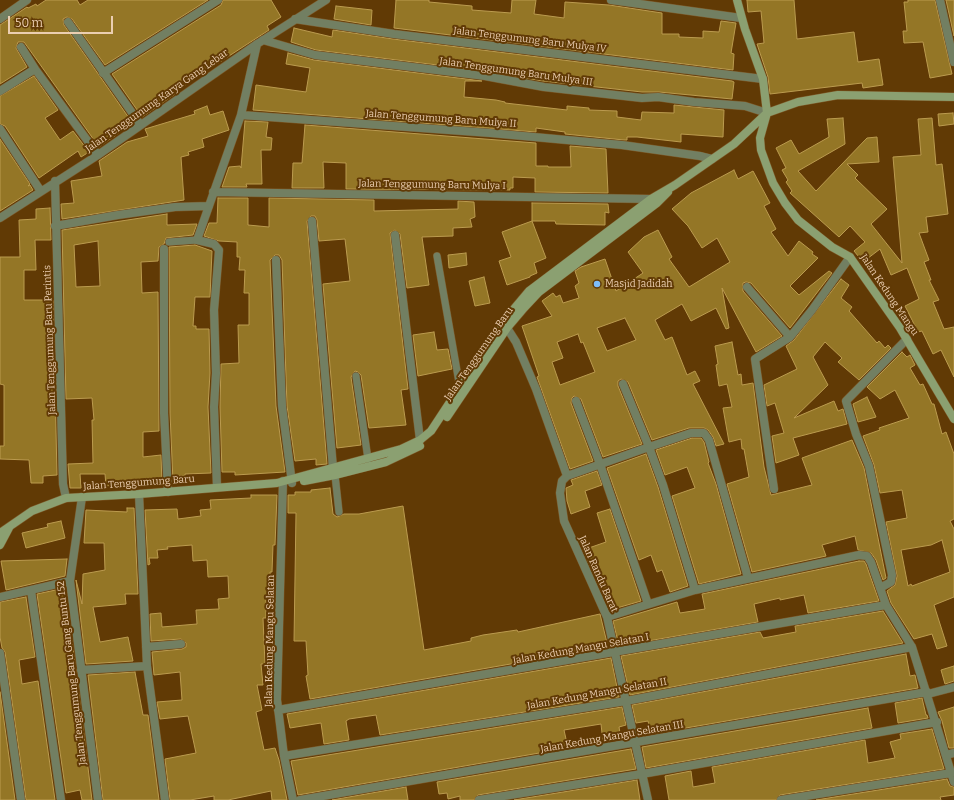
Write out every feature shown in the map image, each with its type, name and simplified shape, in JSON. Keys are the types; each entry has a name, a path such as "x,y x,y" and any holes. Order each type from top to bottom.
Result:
{"street":[{"path":"0,18 27,0"},
{"path":"103,73 218,0"},
{"name":"Jalan Tenggumung Karya Gang Lebar","path":"0,218 40,190 98,155 140,124 260,42 326,0"},
{"path":"611,0 741,18"},
{"path":"737,0 741,18 763,79 767,113 798,102 838,95 954,97"},
{"path":"940,0 954,62"},
{"name":"Jalan Tenggumung Baru Mulya IV","path":"295,19 394,34 763,79"},
{"path":"68,22 140,124"},
{"path":"217,487 214,407 216,374 214,310 219,250 214,244 198,242 197,240 241,115 260,42"},
{"name":"Jalan Tenggumung Baru Mulya III","path":"260,42 315,55 485,76 551,88 642,98 658,97 694,102 746,106 767,113"},
{"path":"21,47 35,69 98,155"},
{"path":"0,91 35,69"},
{"name":"Jalan Tenggumung Baru","path":"334,472 368,459 401,449 420,440 434,427 502,323 529,291 651,199 675,185 734,144 767,113"},
{"name":"Jalan Kedung Mangu","path":"767,113 760,138 761,150 773,183 785,204 798,220 832,247 850,257 907,339 954,419"},
{"name":"Jalan Tenggumung Baru Mulya II","path":"241,115 490,132 622,145 712,159"},
{"path":"0,129 40,190"},
{"name":"Jalan Tenggumung Baru Perintis","path":"56,181 55,226 63,484 66,498"},
{"name":"Jalan Tenggumung Baru","path":"0,533 37,508 66,498 82,497 139,499 168,492 217,487 285,484 396,458 427,441 444,422 507,328 539,292 657,203 675,185"},
{"name":"Jalan Tenggumung Baru Mulya I","path":"213,192 651,199"},
{"path":"55,226 175,207 209,206"},
{"path":"312,221 334,472"},
{"path":"395,235 420,440"},
{"path":"166,246 164,413 168,492"},
{"path":"774,489 755,361 760,355 790,337 812,310 850,257"},
{"name":"Jalan Kedung Mangu Selatan","path":"276,260 280,324 285,484 277,700 284,756 293,800"},
{"path":"747,287 790,337"},
{"path":"507,328 516,342 533,383 567,476 697,432 704,433 708,437 748,578"},
{"path":"880,588 892,581 892,575 886,554 869,466 856,434 846,401 907,339"},
{"path":"623,384 649,447 695,590"},
{"path":"576,401 600,464 648,604"},
{"name":"Jalan Randu Barat","path":"567,476 560,485 564,520 607,617 648,800"},
{"name":"Jalan Tenggumung Baru Gang Buntu 152","path":"82,497 70,581 98,800"},
{"path":"139,499 147,666 165,800"},
{"name":"Jalan Tenggumung Baru","path":"0,544 9,527"},
{"path":"607,617 695,590 858,555 866,556 869,558 886,605 912,647 936,722 950,754 951,773 954,782"},
{"path":"0,597 70,581"},
{"path":"31,590 61,800"},
{"name":"Jalan Kedung Mangu Selatan I","path":"278,710 616,653 886,605"},
{"path":"146,647 181,644"},
{"name":"Jalan Kedung Mangu Selatan II","path":"284,756 626,700 912,647"},
{"path":"0,653 21,800"},
{"path":"81,670 147,666"},
{"name":"Jalan Kedung Mangu Selatan III","path":"300,800 927,693 954,687"},
{"path":"479,800 642,774 936,722"},
{"path":"781,800 951,773"}],"lane":[{"path":"166,246 197,240"},
{"path":"437,256 460,388"},
{"path":"356,376 368,459"},
{"path":"334,472 339,512"}],"building":[{"path":"46,0 77,0 80,5 88,0 208,0 105,65 72,19 67,17 63,19 64,25 129,118 117,127 120,132 99,147 24,42 18,42 16,48 27,67 0,84 0,25 27,7 28,8 36,4 37,6"},
{"path":"223,0 271,0 281,17 267,26 269,30 189,82 175,94 142,117 112,74 221,5"},
{"path":"396,0 429,0 429,2 472,6 472,10 511,13 512,0 536,0 534,14 564,18 565,2 609,5 662,13 662,34 679,34 679,37 703,38 703,31 719,32 721,21 736,23 731,53 734,54 733,70 394,28"},
{"path":"747,0 794,0 797,39 854,32 858,62 879,59 883,85 863,88 862,83 770,94 768,77 757,44 764,43 761,11 748,12"},
{"path":"908,0 935,0 952,74 930,78 923,42 904,43 903,31 907,31 904,2 908,2"},
{"path":"946,0 954,0 954,36"},
{"path":"336,6 372,10 371,25 334,19"},
{"path":"294,28 332,37 333,30 393,39 732,81 734,82 732,99 659,92 642,92 543,81 486,71 316,50 291,42"},
{"path":"288,53 314,60 482,81 465,81 464,97 496,100 505,103 567,110 567,106 589,108 589,110 617,111 617,117 641,120 642,112 674,113 674,105 724,110 723,137 681,134 681,142 637,137 627,137 627,140 624,140 565,134 565,132 536,128 536,132 253,110 256,85 306,92 310,68 286,64"},
{"path":"34,76 58,110 45,118 60,140 73,131 89,152 81,157 78,151 39,178 5,126 0,124 0,96"},
{"path":"207,106 210,115 223,111 229,130 202,139 204,147 188,152 189,155 181,157 184,200 62,219 61,204 74,203 71,181 102,176 99,161 127,142 148,136 145,129 195,114 194,111"},
{"path":"953,113 954,124 939,126 938,114"},
{"path":"843,118 845,144 798,171 816,191 867,138 877,137 879,162 847,164 858,175 855,178 887,209 871,224 902,263 893,157 921,155 918,119 932,118 936,165 942,164 948,214 926,217 928,232 919,233 929,260 924,262 931,280 929,280 939,300 933,302 944,329 954,327 954,377 941,350 933,354 922,331 918,332 905,306 919,299 907,268 891,275 880,249 863,262 854,251 865,242 850,226 839,237 790,193 792,191 786,182 788,180 782,170 786,168 776,148 791,140 799,154 829,137 827,119"},
{"path":"245,121 268,122 266,137 272,138 271,150 261,150 262,184 246,184 247,187 222,187 229,167 240,166 241,168"},
{"path":"305,125 536,143 536,166 548,167 571,167 570,146 606,149 608,193 535,192 535,178 513,177 513,188 510,188 510,190 346,189 346,163 323,162 324,188 292,188 293,163 302,163"},
{"path":"0,139 30,184 28,186 30,185 33,190 0,211"},
{"path":"734,170 738,179 753,171 770,203 764,206 776,229 771,232 788,256 799,241 818,258 790,286 799,295 829,271 832,273 790,328 751,283 743,283 743,291 782,336 756,352 722,288 729,328 726,329 716,308 691,321 682,304 655,320 665,340 672,337 687,375 695,371 700,381 693,384 724,444 716,446 713,437 708,430 704,428 689,428 652,440 628,382 621,379 618,381 618,386 642,444 603,457 581,399 574,396 571,403 593,461 570,469 537,377 539,376 522,326 552,316 542,301 553,293 556,297 560,295 563,303 579,298 575,286 579,283 575,271 581,267 605,259 616,291 643,273 628,252 644,237 658,230 672,257 669,259 689,287 730,262 717,238 702,248 688,226 672,209 691,193","holes":["625,318 636,340 607,351 597,328","578,334 581,343 583,342 595,372 560,385 552,362 563,358 557,342"]},
{"path":"218,198 248,198 248,225 269,227 269,198 374,200 374,211 458,209 458,201 474,202 475,217 470,219 472,227 453,228 453,236 422,237 429,285 407,288 400,234 395,230 390,233 408,389 401,390 406,425 369,428 361,375 355,371 351,377 361,445 337,448 323,284 350,281 345,239 319,241 317,220 315,216 311,216 307,221 327,464 316,465 316,459 295,461 287,406 282,260 279,255 275,255 270,260 276,406 285,472 235,475 235,472 222,472 220,407 221,364 239,363 238,325 249,325 249,293 244,293 245,270 239,270 240,257 237,257 237,242 219,241 204,236 209,223 217,223"},
{"path":"532,203 608,204 609,213 605,212 605,225 556,224 555,221 532,221"},
{"path":"50,208 51,240 35,240 36,270 24,270 24,300 53,300 57,475 43,476 43,483 31,483 29,460 0,459 0,446 4,446 4,385 0,384 0,257 20,257 19,220 36,219 36,209"},
{"path":"167,214 167,225 197,224 193,235 166,238 164,244 159,247 158,261 141,262 142,293 158,292 159,431 143,432 143,457 161,455 162,485 106,486 105,474 80,474 81,488 70,488 68,464 93,463 92,420 94,420 92,398 66,399 62,230","holes":["98,241 100,286 76,287 74,245"]},
{"path":"532,221 546,258 534,263 537,273 507,285 499,261 511,257 502,232"},
{"path":"195,245 212,251 210,297 195,297 193,326 196,326 196,329 209,329 210,373 208,407 211,473 185,474 185,476 177,476 177,482 173,482 170,413 169,247"},
{"path":"466,253 467,265 449,268 448,255"},
{"path":"484,277 490,303 475,306 469,281"},
{"path":"841,279 849,285 841,298 852,307 849,311 877,343 879,341 885,348 888,345 891,348 859,380 838,362 842,358 825,342 813,357 828,385 794,418 834,401 838,411 843,409 847,424 793,438 799,455 776,463 772,436 784,433 775,403 767,406 764,385 797,369 786,346 794,340"},
{"path":"434,332 437,350 448,349 452,369 418,376 413,335"},
{"path":"732,342 738,375 741,374 742,385 753,383 764,467 771,495 812,485 802,458 852,440 864,468 886,578 883,580 876,560 871,553 858,550 855,536 822,545 826,556 752,572 727,484 749,477 741,439 729,442 723,408 732,407 727,384 719,386 716,365 718,364 715,346"},
{"path":"902,352 907,357 910,355 915,365 910,368 920,385 923,384 932,404 934,404 942,434 946,432 954,454 954,519 950,521 954,529 954,597 934,605 947,646 937,649 932,634 914,639 891,603 887,591 895,585 897,576 886,522 907,518 902,490 880,493 874,465 863,436 880,430 879,428 909,418 895,390 880,399 867,387","holes":["942,540 950,572 912,586 911,584 908,586 901,550 931,545"]},
{"path":"867,397 876,417 858,422 853,404"},
{"path":"692,438 701,438 704,442 708,463 716,484 741,574 699,584 672,496 695,488 687,467 665,475 656,450"},
{"path":"646,454 658,487 688,586 670,592 662,570 657,572 651,555 639,560 607,468"},
{"path":"597,471 602,485 585,491 590,507 571,514 567,501 566,488 573,485 571,480"},
{"path":"330,488 333,514 337,517 344,514 359,514 403,506 424,650 471,641 471,638 483,635 517,630 518,632 600,614 608,647 310,699 306,676 308,675 306,641 294,641 296,513 288,513 288,495 295,495 295,492 311,492 311,490"},
{"path":"251,495 277,495 275,545 273,545 272,572 270,572 272,597 266,597 266,618 263,618 265,664 261,664 263,685 257,685 262,710 256,712 264,750 275,748 287,800 272,800 271,791 228,800 214,800 214,796 190,800 170,800 165,759 196,753 188,716 160,719 157,702 182,700 180,672 154,675 152,652 182,649 186,647 186,643 181,639 151,641 150,614 161,613 162,627 197,624 196,610 219,609 218,599 229,598 228,576 208,577 207,560 193,561 192,545 167,547 168,549 157,550 158,558 149,558 150,564 148,565 145,510 177,509 178,519 201,516 200,510 211,509 210,500 251,498"},
{"path":"127,508 134,508 138,594 125,594 126,604 93,607 100,642 128,637 133,661 86,664 76,580 82,604 83,574 105,570 104,543 84,543 86,510 127,512"},
{"path":"610,509 641,601 610,610 583,550 606,542 597,513"},
{"path":"61,521 65,538 26,548 22,533 48,527 47,524"},
{"path":"67,559 65,576 6,590 1,561"},
{"path":"864,561 866,564 879,601 808,613 804,595 780,600 780,598 754,604 758,622 619,646 613,621 677,602 680,613 705,609 702,594"},
{"path":"65,588 92,800 82,800 80,790 66,793 37,594"},
{"path":"26,597 35,657 19,660 22,684 38,681 55,800 26,800 5,652 2,648 0,637 0,602"},
{"path":"883,611 903,643 630,695 621,656 760,632 763,638 796,632 795,626"},
{"path":"906,654 910,676 915,675 918,688 651,734 648,721 636,723 632,705"},
{"path":"611,658 619,697 380,735 376,715 349,719 346,721 349,740 324,744 321,723 290,728 287,714"},
{"path":"954,666 954,681 945,684 941,670"},
{"path":"135,672 143,715 148,715 159,800 103,800 88,675"},
{"path":"0,692 15,800 0,800"},
{"path":"922,698 928,718 898,723 895,703"},
{"path":"622,707 626,725 619,727 621,739 603,742 601,724 564,730 568,748 298,795 291,761"},
{"path":"954,707 954,748 949,748 938,712"},
{"path":"868,708 872,728 646,768 642,747"},
{"path":"932,729 944,769 780,795 776,800 669,800 665,776 691,771 693,787 715,783 712,767 865,740 868,763 895,758 890,742 901,739 900,734"},
{"path":"631,749 636,769 478,795 474,800 460,800 460,796 448,799 447,793 439,794 437,782"},
{"path":"947,779 950,786 954,787 954,795 940,797 941,800 816,800"},
{"path":"637,780 640,800 514,800"},
{"path":"406,787 408,800 332,800"}],"place":[{"name":"Masjid Jadidah","path":"597,284"}]}
